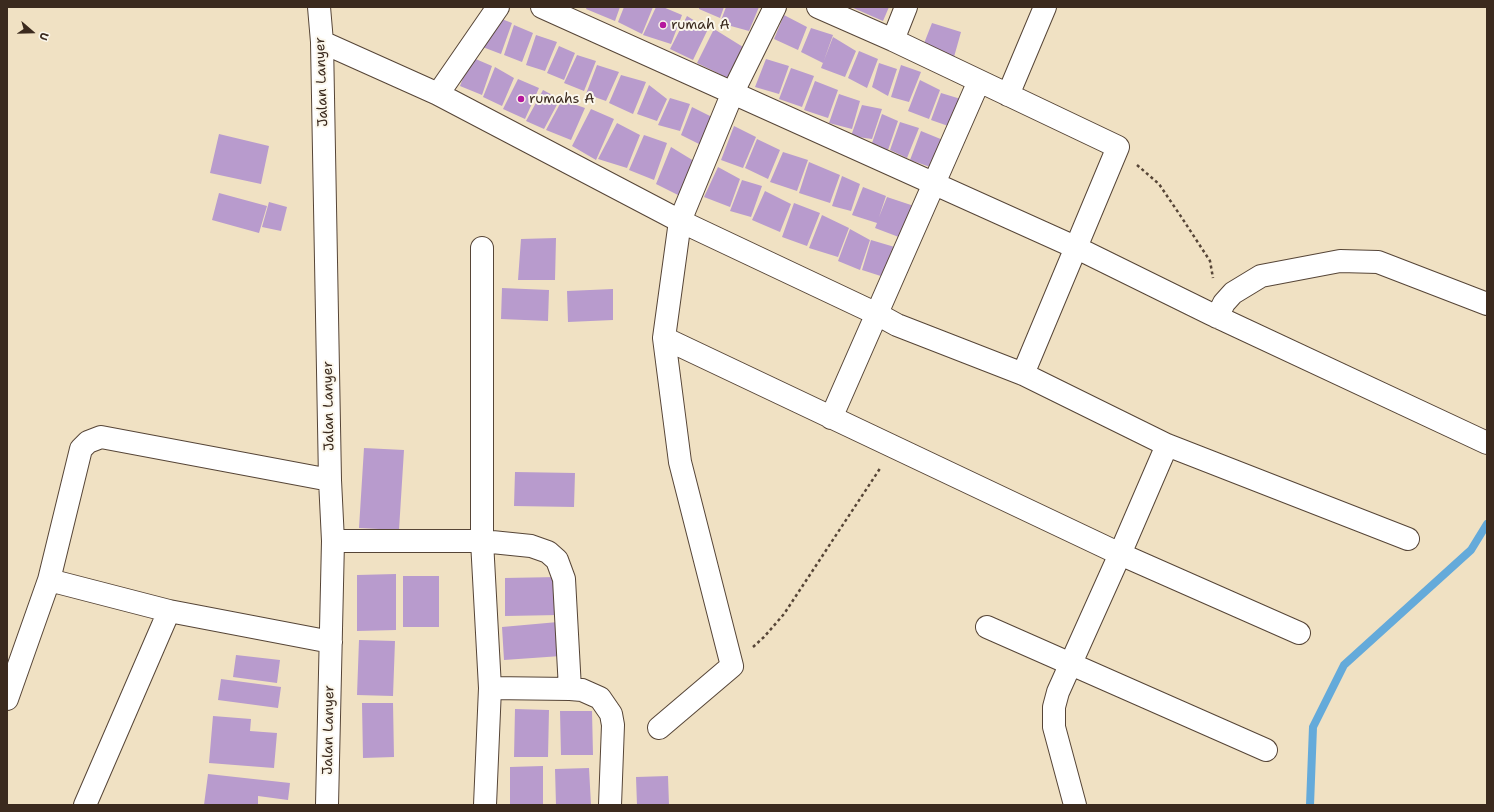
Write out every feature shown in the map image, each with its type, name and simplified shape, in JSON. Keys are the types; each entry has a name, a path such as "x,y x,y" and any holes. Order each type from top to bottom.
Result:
{"street":[{"name":"Jalan Lanyer","path":"319,7 322,42 330,480 333,541 327,805"},
{"path":"438,94 498,7"},
{"path":"542,7 1076,248 1214,316 1487,443"},
{"path":"659,728 732,666 680,462 664,338 680,222 733,92 775,7"},
{"path":"818,7 893,40 1118,147 1023,374"},
{"path":"893,40 906,7"},
{"path":"1008,95 1045,7"},
{"path":"322,42 438,94 680,222 877,314 897,325 1023,374 1167,445 1408,539"},
{"path":"831,418 979,82"},
{"path":"482,248 482,541 490,688 485,805"},
{"path":"1214,316 1233,293 1261,276 1340,261 1378,262 1487,304"},
{"path":"664,338 1120,554 1299,633"},
{"path":"7,699 48,580 81,450 88,442 101,437 330,480"},
{"path":"1075,805 1054,727 1054,707 1058,692 1070,663 1120,554 1167,445"},
{"path":"333,541 482,541 531,546 548,552 557,560 564,579 570,689"},
{"path":"48,580 169,611 331,642"},
{"path":"85,805 169,611"},
{"path":"987,627 1266,750"},
{"path":"490,688 582,690 600,698 611,714 613,725 610,805"}],"path":[{"path":"1118,147 1158,184 1210,261 1214,280 1214,316"},
{"path":"732,666 764,637 784,614 894,447"}],"building":[{"path":"587,7 620,7 615,21 586,9"},
{"path":"624,7 653,7 642,34 618,22"},
{"name":"rumah A","path":"656,7 663,7 682,15 671,44 643,35"},
{"path":"699,7 724,7 720,18 699,9"},
{"path":"726,7 759,7 749,31 720,23"},
{"path":"851,7 889,7 883,21"},
{"path":"784,15 807,27 798,50 774,39"},
{"path":"494,16 512,23 501,54 480,46"},
{"path":"687,16 708,29 693,60 670,49"},
{"path":"932,23 961,32 954,57 923,46"},
{"path":"514,25 533,33 522,62 504,55"},
{"path":"811,28 833,35 823,63 801,52"},
{"path":"714,29 743,47 730,79 697,63"},
{"path":"536,35 557,42 545,71 526,65"},
{"path":"833,37 856,51 845,77 821,68"},
{"path":"559,46 575,53 564,80 547,73"},
{"path":"859,51 878,59 867,88 848,78"},
{"path":"577,55 596,61 584,91 564,83"},
{"path":"471,57 492,66 482,95 460,86"},
{"path":"766,59 789,66 779,94 755,87"},
{"path":"879,63 897,69 888,96 872,87"},
{"path":"597,65 619,72 606,101 586,94"},
{"path":"901,65 921,72 909,102 891,97"},
{"path":"495,67 514,78 502,106 483,97"},
{"path":"791,68 814,76 802,107 779,99"},
{"path":"621,75 646,82 633,114 609,103"},
{"name":"rumahs A","path":"518,79 539,88 525,119 503,109"},
{"path":"920,80 940,90 929,119 908,111"},
{"path":"815,81 838,90 828,118 804,110"},
{"path":"649,85 667,99 657,121 637,114"},
{"path":"543,90 560,99 544,129 526,121"},
{"path":"941,93 964,100 954,128 931,120"},
{"path":"839,94 860,101 852,129 829,123"},
{"path":"670,98 690,104 680,131 658,125"},
{"path":"562,100 585,108 571,140 546,130"},
{"path":"862,105 882,109 872,139 851,136"},
{"path":"692,107 712,117 701,145 681,135"},
{"path":"591,109 614,119 596,160 572,146"},
{"path":"882,114 898,121 888,150 872,143"},
{"path":"900,122 919,128 907,158 890,150"},
{"path":"617,123 640,135 627,168 598,159"},
{"path":"734,126 756,137 743,168 721,160"},
{"path":"921,131 943,140 933,168 910,160"},
{"path":"219,134 269,146 261,184 210,173"},
{"path":"644,135 667,143 654,180 629,170"},
{"path":"757,139 780,150 768,179 745,168"},
{"path":"671,147 694,161 682,197 656,184"},
{"path":"783,152 808,160 797,191 770,182"},
{"path":"809,162 840,175 830,203 799,193"},
{"path":"718,167 740,179 730,207 704,197"},
{"path":"842,176 860,184 851,211 832,206"},
{"path":"742,180 762,186 751,217 730,211"},
{"path":"863,187 886,196 879,217 887,197 917,207 904,239 875,228 877,223 852,215"},
{"path":"765,191 791,204 780,232 752,220"},
{"path":"219,193 267,206 259,233 212,220"},
{"path":"269,202 287,207 281,231 262,227"},
{"path":"794,203 820,213 807,246 782,237"},
{"path":"822,215 849,228 838,257 809,248"},
{"path":"850,229 870,240 860,270 838,261"},
{"path":"556,238 555,280 518,280 521,239"},
{"path":"871,240 898,248 887,278 862,270"},
{"path":"502,288 549,290 548,321 501,319"},
{"path":"613,289 613,320 568,322 567,291"},
{"path":"364,448 404,450 399,530 359,528"},
{"path":"515,472 575,473 574,507 514,506"},
{"path":"396,574 396,630 357,631 357,575"},
{"path":"403,576 439,576 439,627 403,627"},
{"path":"558,577 559,615 505,616 505,578"},
{"path":"558,622 561,656 504,660 502,627"},
{"path":"359,640 395,641 393,696 357,695"},
{"path":"236,655 280,660 277,683 233,677"},
{"path":"221,679 281,687 278,708 218,700"},
{"path":"362,703 393,703 394,757 363,758"},
{"path":"515,709 549,710 548,757 514,757"},
{"path":"560,711 592,711 593,755 561,755"},
{"path":"213,716 251,719 250,731 277,733 274,768 209,763"},
{"path":"543,766 543,805 510,805 510,767"},
{"path":"589,768 591,805 556,805 555,769"},
{"path":"208,774 290,783 288,800 258,796 258,805 204,805"},
{"path":"668,776 669,805 637,805 636,777"}],"waterway":[{"path":"1310,805 1313,727 1344,665 1471,550 1487,524"}],"place":[{"name":"rumah A","path":"663,25"},
{"name":"rumahs A","path":"521,99"}]}
